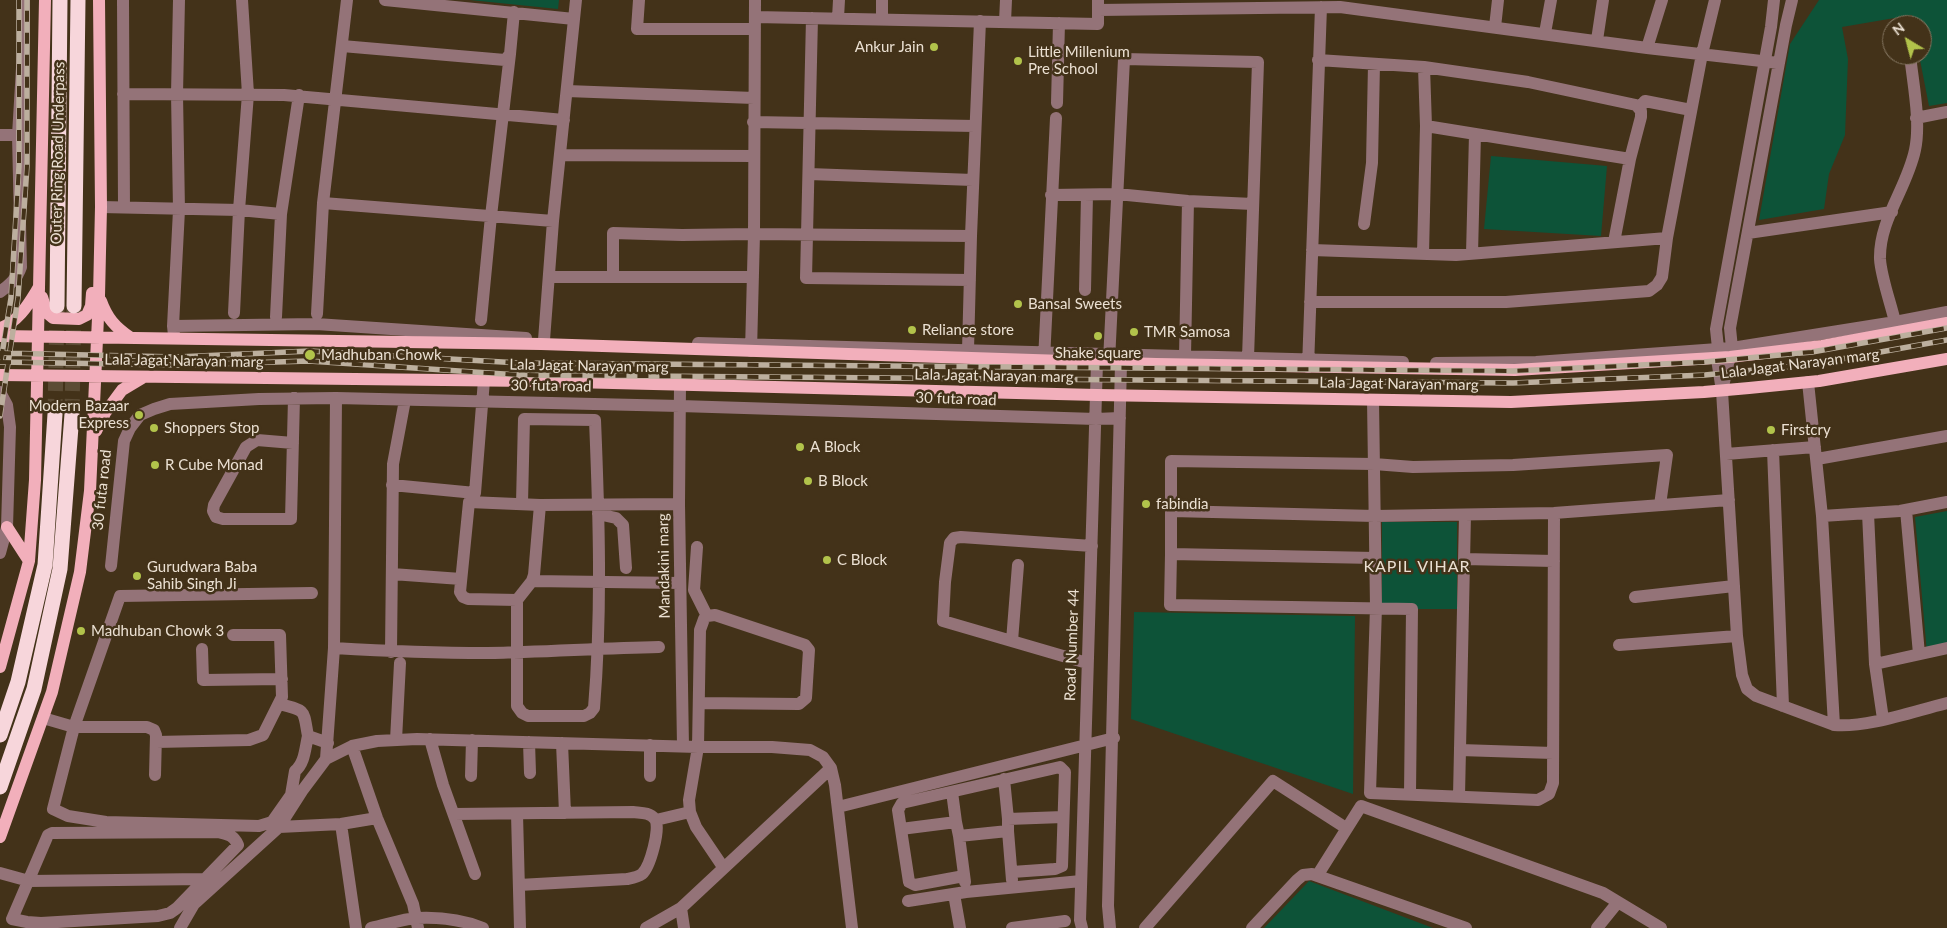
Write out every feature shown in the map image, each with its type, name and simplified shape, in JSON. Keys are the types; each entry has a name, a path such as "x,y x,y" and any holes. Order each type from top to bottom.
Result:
{"highway":[{"name":"Outer Ring Road Underpass","path":"57,306 60,0"},
{"name":"Outer Ring Road Underpass","path":"74,306 78,0"},
{"path":"0,735 18,682 46,565 55,414"},
{"path":"0,787 34,688 60,569 72,414"}],"main road":[{"path":"0,667 29,561 35,480 45,0"},
{"path":"0,837 52,692 80,572 90,491 101,207 99,0"},
{"path":"39,287 47,313 52,318 79,319 87,316 91,306 93,275 94,134 99,103"},
{"path":"0,328 6,326 22,313 39,287"},
{"path":"99,296 105,314 115,328 131,338"},
{"name":"Lala Jagat Narayan marg","path":"0,336 131,338 174,332 1044,356 1109,360 1308,363 1515,370 1822,346 1895,327 1947,323"},
{"name":"Lala Jagat Narayan marg","path":"0,375 142,378 484,380 1120,396 1511,402 1722,390 1808,382 1947,359"},
{"path":"93,438 105,413 122,390 142,378"},
{"path":"7,527 29,561"}],"street":[{"path":"0,292 19,275 21,267 18,135 24,34 24,0"},
{"path":"123,0 124,207"},
{"path":"174,332 179,210 177,94 179,0"},
{"path":"234,313 239,210 248,94 242,0"},
{"path":"317,314 323,203 347,0"},
{"path":"385,0 574,19"},
{"path":"542,342 576,0"},
{"path":"638,0 637,29 812,18 1098,24 1098,5 1221,4 1340,7 1647,48 1779,63"},
{"path":"755,0 754,234 751,348 968,350 1044,356 1056,118"},
{"path":"838,18 839,0"},
{"path":"882,0 882,19"},
{"path":"1005,22 1006,0"},
{"path":"1495,27 1498,0"},
{"path":"1546,33 1551,0"},
{"path":"1597,40 1603,0"},
{"path":"1647,48 1662,0"},
{"path":"1310,302 1506,302 1648,291 1657,285 1662,277 1667,238 1691,110 1715,0"},
{"path":"1774,0 1716,329 1742,675 1747,689 1756,696 1834,725 1845,726 1883,719 1947,703"},
{"path":"1722,390 1731,353 1730,328 1792,0"},
{"path":"1109,360 1184,356 1248,358 1308,363 1321,7"},
{"path":"481,320 514,12"},
{"path":"812,18 806,278 970,280"},
{"path":"968,350 980,21"},
{"path":"1057,103 1058,23"},
{"path":"342,46 505,60 510,54"},
{"path":"1110,928 1108,906 1114,738 1120,396 1109,360 1124,58 1258,62 1248,358"},
{"path":"1318,60 1424,67 1528,82 1633,104 1639,108 1641,117 1630,159 1614,242"},
{"path":"1364,224 1372,163 1374,64"},
{"path":"1911,65 1916,118 1915,149 1907,177 1886,224 1881,243 1880,261 1895,327 1947,312"},
{"path":"1423,254 1426,126 1424,67"},
{"path":"567,91 754,98"},
{"path":"123,94 248,94 334,98 564,120"},
{"path":"276,317 281,214 299,96"},
{"path":"1639,108 1645,101 1691,110"},
{"path":"1916,118 1947,112"},
{"path":"753,122 975,126"},
{"path":"1426,126 1630,159"},
{"path":"1472,254 1475,134"},
{"path":"0,135 18,135"},
{"path":"560,155 753,156"},
{"path":"809,174 973,180"},
{"path":"1051,195 1117,194 1188,201 1253,204"},
{"path":"1085,290 1087,195"},
{"path":"1184,356 1188,201"},
{"path":"323,203 553,221"},
{"path":"101,207 239,210 281,214"},
{"path":"1748,233 1892,212"},
{"path":"614,277 613,233 971,236"},
{"path":"1312,250 1472,254 1667,238"},
{"path":"549,277 753,277"},
{"name":"Road Number 44","path":"1082,928 1081,880 1084,746 1097,395 1109,360"},
{"path":"484,380 460,592 463,597 468,599 517,600"},
{"path":"1808,382 1822,516 1834,725"},
{"name":"Mandakini marg","path":"680,385 679,504 683,746"},
{"path":"0,392 8,404 10,427 7,527 0,553"},
{"path":"293,443 257,440 246,447 214,505 213,511 216,517 222,519 291,520 293,443 294,398"},
{"name":"30 futa road","path":"111,566 124,441 130,428 140,416 170,404 294,398 336,398 680,406 1096,420 1120,418"},
{"path":"326,759 334,648 336,398"},
{"path":"391,652 392,464 405,400"},
{"path":"1373,400 1376,607 1370,792 1538,800 1549,794 1553,783 1554,513"},
{"path":"522,503 524,420 595,420 599,648 594,708 584,716 536,717 522,713 517,706 517,600 532,581 536,566 540,505"},
{"path":"1726,454 1773,450 1816,453 1947,436"},
{"path":"1773,450 1783,706"},
{"path":"1410,794 1412,609 1170,605 1171,461 1374,464 1413,467 1513,465 1667,456 1660,505"},
{"path":"392,485 522,503 598,509 679,504"},
{"path":"1172,511 1374,516 1465,515 1554,513 1729,500"},
{"path":"1822,516 1906,510 1947,502"},
{"path":"598,509 616,518 623,525 626,568"},
{"path":"1906,510 1919,654"},
{"path":"1868,513 1875,664 1883,719"},
{"path":"1459,796 1465,515"},
{"path":"1087,663 943,621 945,582 950,544 954,538 961,536 1092,546"},
{"path":"697,547 694,590 707,616"},
{"path":"1171,554 1375,558"},
{"path":"1464,559 1554,561"},
{"path":"1012,641 1018,565"},
{"path":"392,574 461,579"},
{"path":"532,581 680,583"},
{"path":"1635,597 1734,586"},
{"path":"280,704 300,709 304,714 308,736 303,760 295,771 291,795 272,822 259,826 106,822 68,816 53,809 74,726 120,596 312,593"},
{"path":"698,703 799,704 806,698 809,650 805,645 715,615 707,616 702,623 699,646 698,703 698,747 689,800 690,812 696,827 723,867"},
{"path":"156,742 256,738 262,735 280,704 282,691 280,635 233,635"},
{"path":"1620,645 1738,636"},
{"path":"682,647 699,646"},
{"path":"334,648 391,652 517,652 599,648 660,648"},
{"path":"1875,664 1947,648"},
{"path":"202,649 203,680 282,679"},
{"path":"396,740 400,663"},
{"path":"43,718 74,726 148,727 154,730 156,736 154,775"},
{"path":"308,736 328,743"},
{"path":"838,807 1114,738"},
{"path":"430,739 443,785 475,874"},
{"path":"180,928 194,904 200,892 205,879 238,845 236,839 229,834 218,832 52,833 48,835 12,918 33,923 164,915 200,892 279,827 302,791 326,759 352,746 377,741 430,739 650,746 772,747 810,750 823,757 831,768 838,807 852,928"},
{"path":"471,776 472,740"},
{"path":"529,742 530,773"},
{"path":"562,743 565,813"},
{"path":"352,746 377,818 413,904 417,923"},
{"path":"650,746 650,776"},
{"path":"1460,750 1553,753"},
{"path":"964,876 915,884 909,882 898,810 902,803 1060,767 1065,772 1062,866 1056,869 1012,872"},
{"path":"646,928 681,908 831,768"},
{"path":"1004,780 1013,888"},
{"path":"1145,928 1273,781 1346,828"},
{"path":"952,792 964,876 960,893 960,928"},
{"path":"1317,876 1361,806 1603,893 1661,928"},
{"path":"454,814 633,812 649,814 656,820 657,828 649,866 641,875 628,879 519,884"},
{"path":"656,820 690,812"},
{"path":"517,814 520,928"},
{"path":"959,836 1008,825 1063,817"},
{"path":"279,827 341,824 377,818"},
{"path":"901,830 956,822"},
{"path":"341,824 356,928"},
{"path":"0,873 29,881 205,879"},
{"path":"1252,928 1297,880 1312,874 1466,928"},
{"path":"908,901 960,893 1081,880"},
{"path":"1597,928 1618,902"},
{"path":"681,908 684,928"},
{"path":"371,928 456,921 483,928"},
{"path":"1012,928 1064,921"}],"green space":[{"path":"470,0 559,0 558,9"},
{"path":"1819,0 1947,0 1947,103 1929,106 1921,65 1932,65 1932,15 1882,15 1882,20 1842,27 1848,59 1845,135 1829,174 1824,209 1759,220 1790,44"},
{"path":"1491,156 1607,166 1601,236 1484,229"},
{"path":"1947,511 1947,648 1927,653 1915,517"},
{"path":"1382,522 1457,522 1457,609 1382,609"},
{"path":"1134,612 1355,616 1353,794 1131,719"},
{"path":"1309,881 1433,928 1264,928"}],"tunnel":[{"path":"55,414 57,306"},
{"path":"72,414 74,306"}],"railway":[{"path":"1,360 11,298 19,166 19,0"},
{"path":"0,416 18,298 27,166 27,0"},
{"path":"0,353 177,357 310,351 520,363 1513,371 1704,362 1812,352 1947,328"},
{"path":"0,362 178,365 309,361 519,375 1513,383 1705,375 1814,364 1947,340"}],"place":[{"name":"Ankur Jain","path":"934,47"},
{"name":"Little Millenium Pre School","path":"1018,61"},
{"name":"Bansal Sweets","path":"1018,304"},
{"name":"Reliance store","path":"912,330"},
{"name":"TMR Samosa","path":"1134,332"},
{"name":"Shake square","path":"1098,336"},
{"name":"Madhuban Chowk","path":"310,355"},
{"name":"Modern Bazaar Express","path":"139,415"},
{"name":"Shoppers Stop","path":"154,428"},
{"name":"Firstcry","path":"1771,430"},
{"name":"A Block","path":"800,447"},
{"name":"R Cube Monad","path":"155,465"},
{"name":"B Block","path":"808,481"},
{"name":"fabindia","path":"1146,504"},
{"name":"C Block","path":"827,560"},
{"name":"Gurudwara Baba Sahib Singh Ji","path":"137,576"},
{"name":"Madhuban Chowk 3","path":"81,631"}],"district":[{"name":"KAPIL VIHAR","path":"1417,567"}]}
